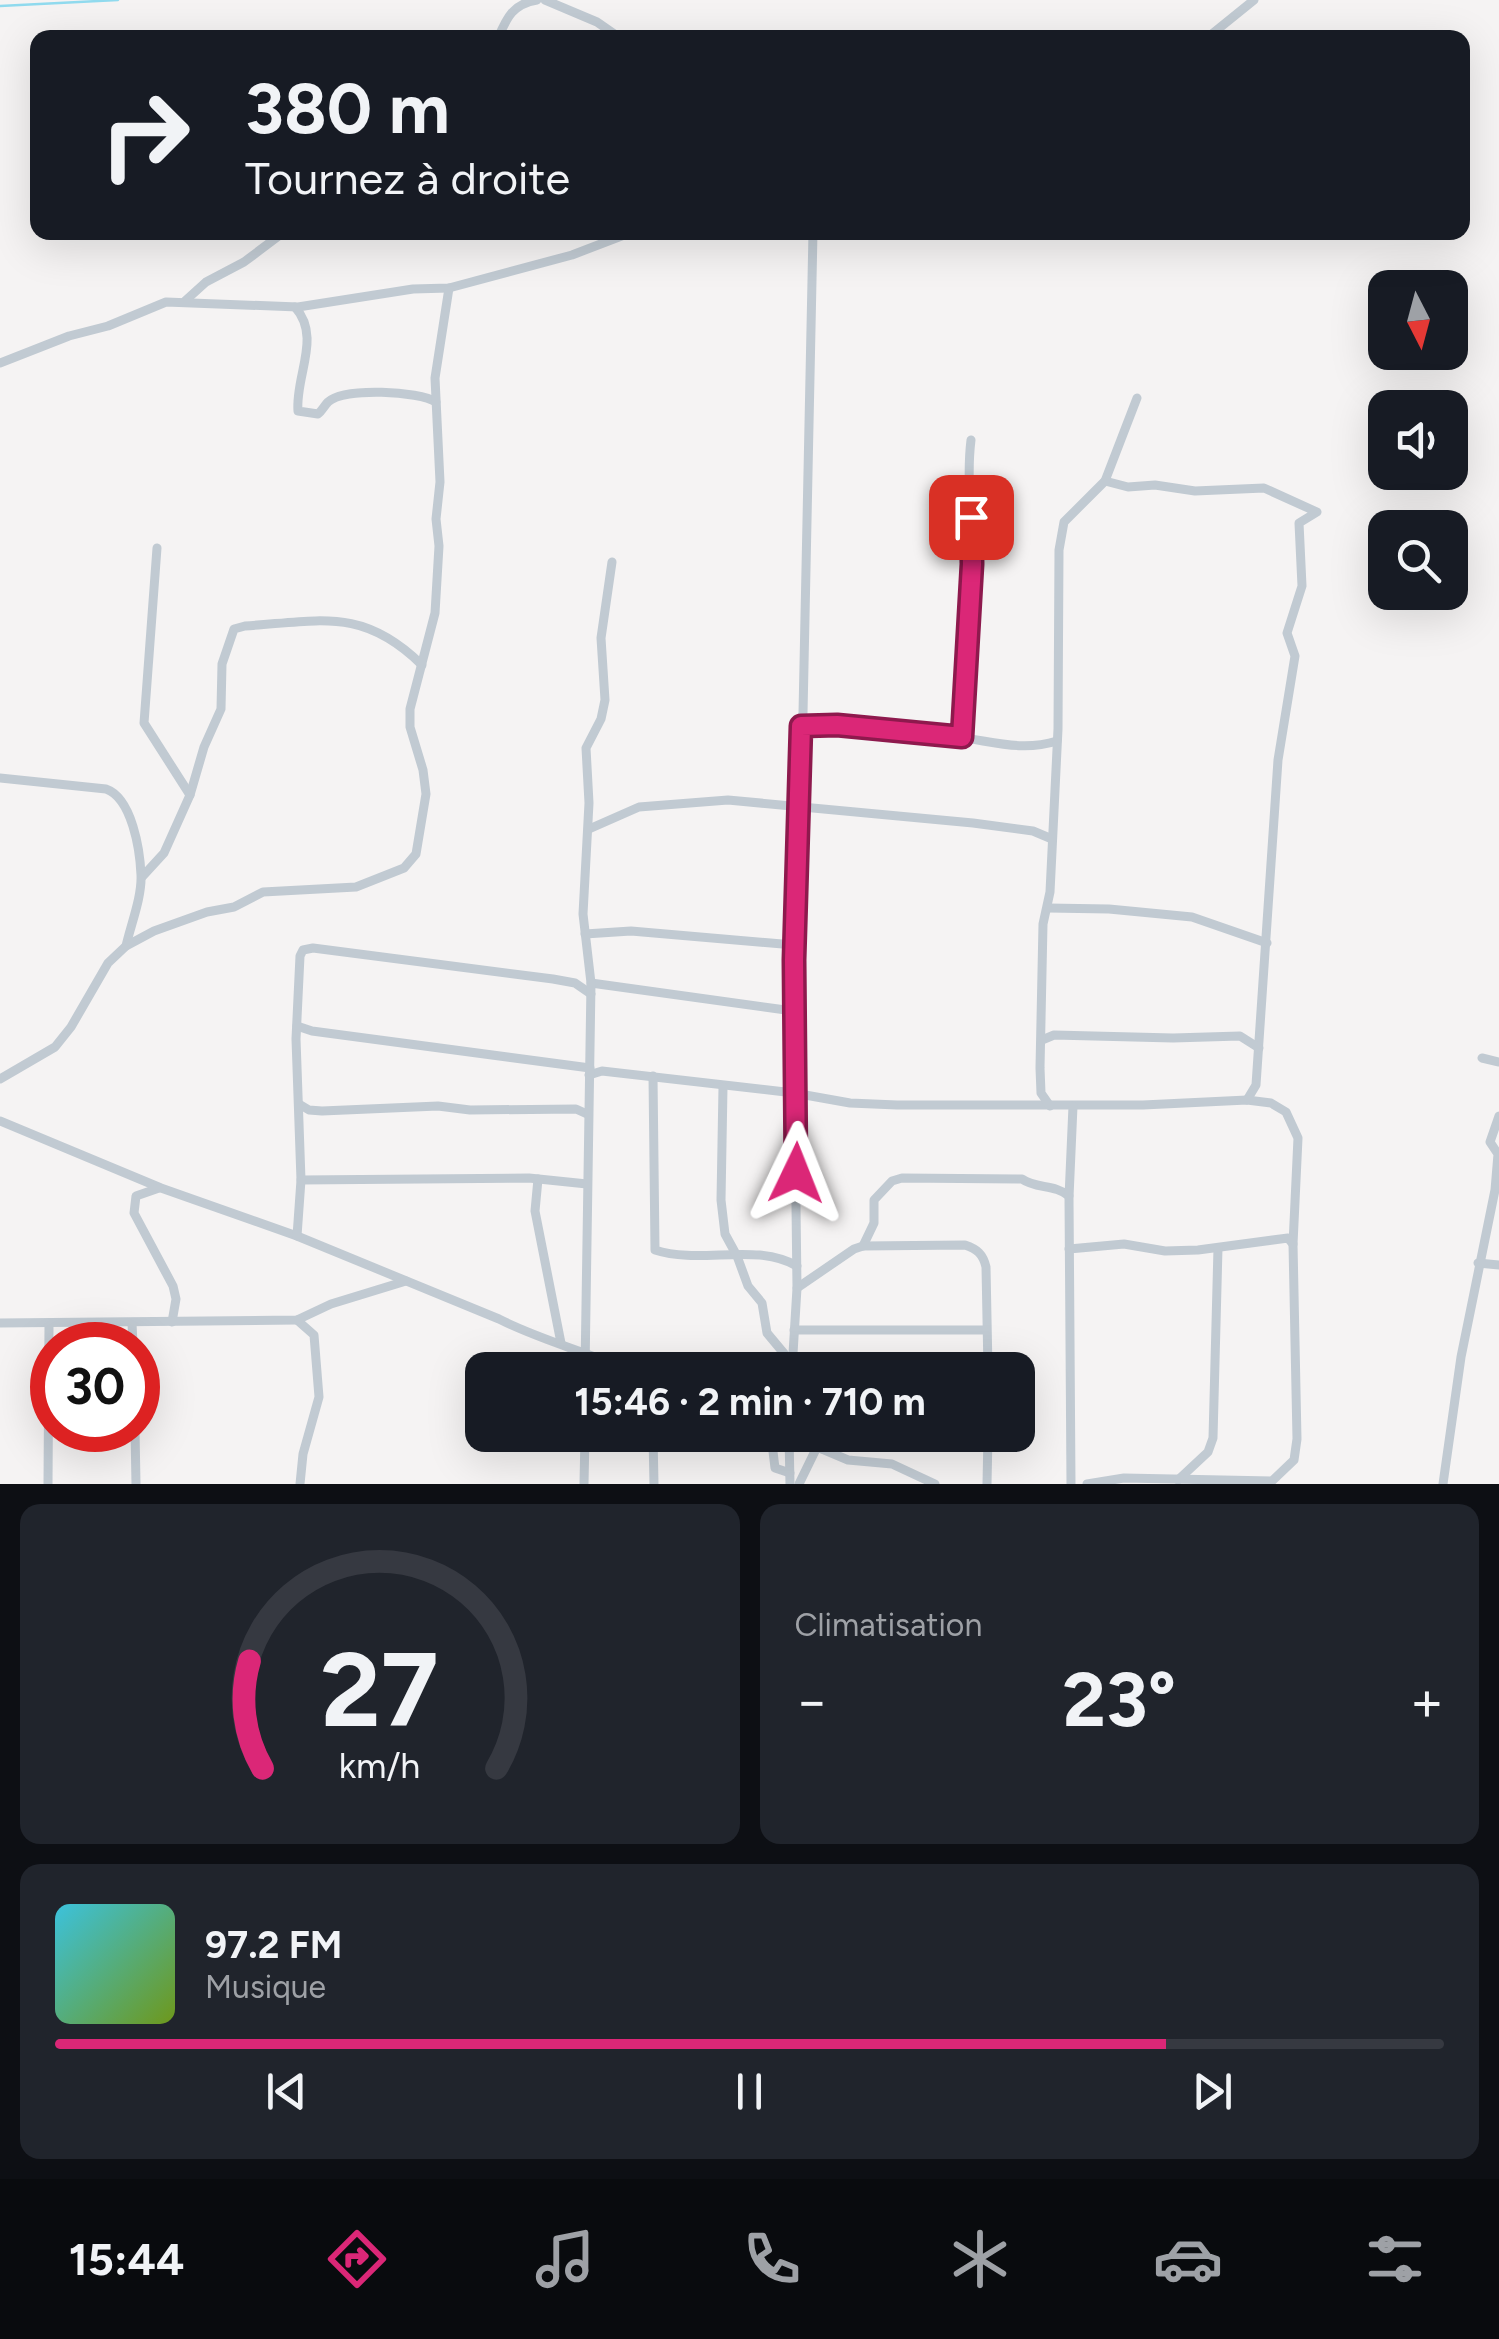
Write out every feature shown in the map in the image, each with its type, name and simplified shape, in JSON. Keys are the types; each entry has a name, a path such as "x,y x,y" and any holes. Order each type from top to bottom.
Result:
{"street":[{"path":"501,30 509,11 541,0 608,30"},
{"path":"1217,30 1254,0"},
{"path":"185,301 206,282 244,262 273,240"},
{"path":"0,363 166,302 295,307 413,289 448,288 572,255 611,240"},
{"path":"793,1352 797,1288 794,945 811,449 814,240"},
{"path":"0,1079 55,1047 71,1028 108,963 126,946 154,931 234,907 263,892 356,887 404,868 416,854 426,794 410,727 410,709 435,613 440,482 435,378 448,288"},
{"path":"295,307 306,326 308,342 298,411 318,414 331,400 367,392 422,394 436,402"},
{"path":"1050,1106 1041,1092 1043,924 1048,908 1057,741 1062,532 1064,522 1074,510 1105,481 1137,398"},
{"path":"962,737 972,564 968,462 972,440"},
{"path":"1105,481 1128,487 1155,485 1195,491 1264,488 1317,512 1299,523 1302,586 1286,633 1295,656 1278,760 1259,1048 1254,1092 1247,1100"},
{"path":"158,548 144,723 190,794"},
{"path":"0,1120 161,1188 297,1236 528,1334 585,1352 591,989 583,914 589,829 586,748 605,700 601,638 612,562"},
{"path":"142,877 164,852 190,794 221,709 222,664 234,629 340,620 356,623 398,641 422,665"},
{"path":"801,726 837,725 962,737 1011,746 1042,746 1057,741"},
{"path":"0,778 114,792 122,800 142,877 126,946"},
{"path":"589,829 639,807 728,800 973,823 1033,832 1052,840"},
{"path":"1048,908 1192,917 1267,943"},
{"path":"584,934 631,931 794,945"},
{"path":"297,1236 301,1180 296,1042 303,950 313,948 569,982 591,989 794,1011"},
{"path":"297,1026 850,1103 1024,1107 1247,1100 1272,1103 1286,1112 1298,1138 1293,1244 1297,1439 1294,1460 1272,1481 1124,1478 1087,1484"},
{"path":"296,1042 312,1031"},
{"path":"1042,1040 1054,1035 1240,1036 1259,1048"},
{"path":"1482,1058 1499,1062"},
{"path":"653,1076 653,1246 662,1253 782,1258 797,1266"},
{"path":"723,1087 721,1200 725,1234 748,1286 762,1304 767,1333 781,1352"},
{"path":"1024,1107 1041,1092"},
{"path":"576,1109 588,1100"},
{"path":"299,1104 322,1111 438,1106 470,1110 576,1109 588,1114"},
{"path":"1071,1484 1072,1106"},
{"path":"1442,1484 1478,1264 1497,1190 1499,1152 1490,1142 1499,1116"},
{"path":"301,1180 428,1177 587,1184"},
{"path":"538,1179 535,1211 562,1344"},
{"path":"797,1288 862,1246 874,1224 874,1200 892,1181 1022,1179 1069,1196"},
{"path":"161,1188 136,1196 133,1203 134,1213 173,1286 176,1299 172,1322"},
{"path":"1070,1249 1124,1244 1165,1250 1218,1248 1288,1238 1293,1244"},
{"path":"862,1246 974,1248 986,1267 987,1352"},
{"path":"1178,1480 1208,1452 1214,1438 1218,1248"},
{"path":"1478,1264 1499,1265"},
{"path":"160,1322 297,1320 331,1304 406,1281"},
{"path":"297,1320 314,1334 319,1397 303,1454 300,1484"},
{"path":"0,1322 30,1323"},
{"path":"794,1330 986,1330"},
{"path":"48,1452 48,1484"},
{"path":"136,1452 136,1484"},
{"path":"584,1452 584,1484"},
{"path":"653,1452 654,1484"},
{"path":"774,1452 775,1468 790,1478"},
{"path":"789,1452 790,1478"},
{"path":"799,1484 818,1452"},
{"path":"829,1452 848,1460 892,1464 935,1484"},
{"path":"987,1484 988,1452"}],"waterway":[{"path":"0,6 118,0"}],"route":[{"path":"796,1173 794,960 801,726 837,725 962,737 971,517"}]}
